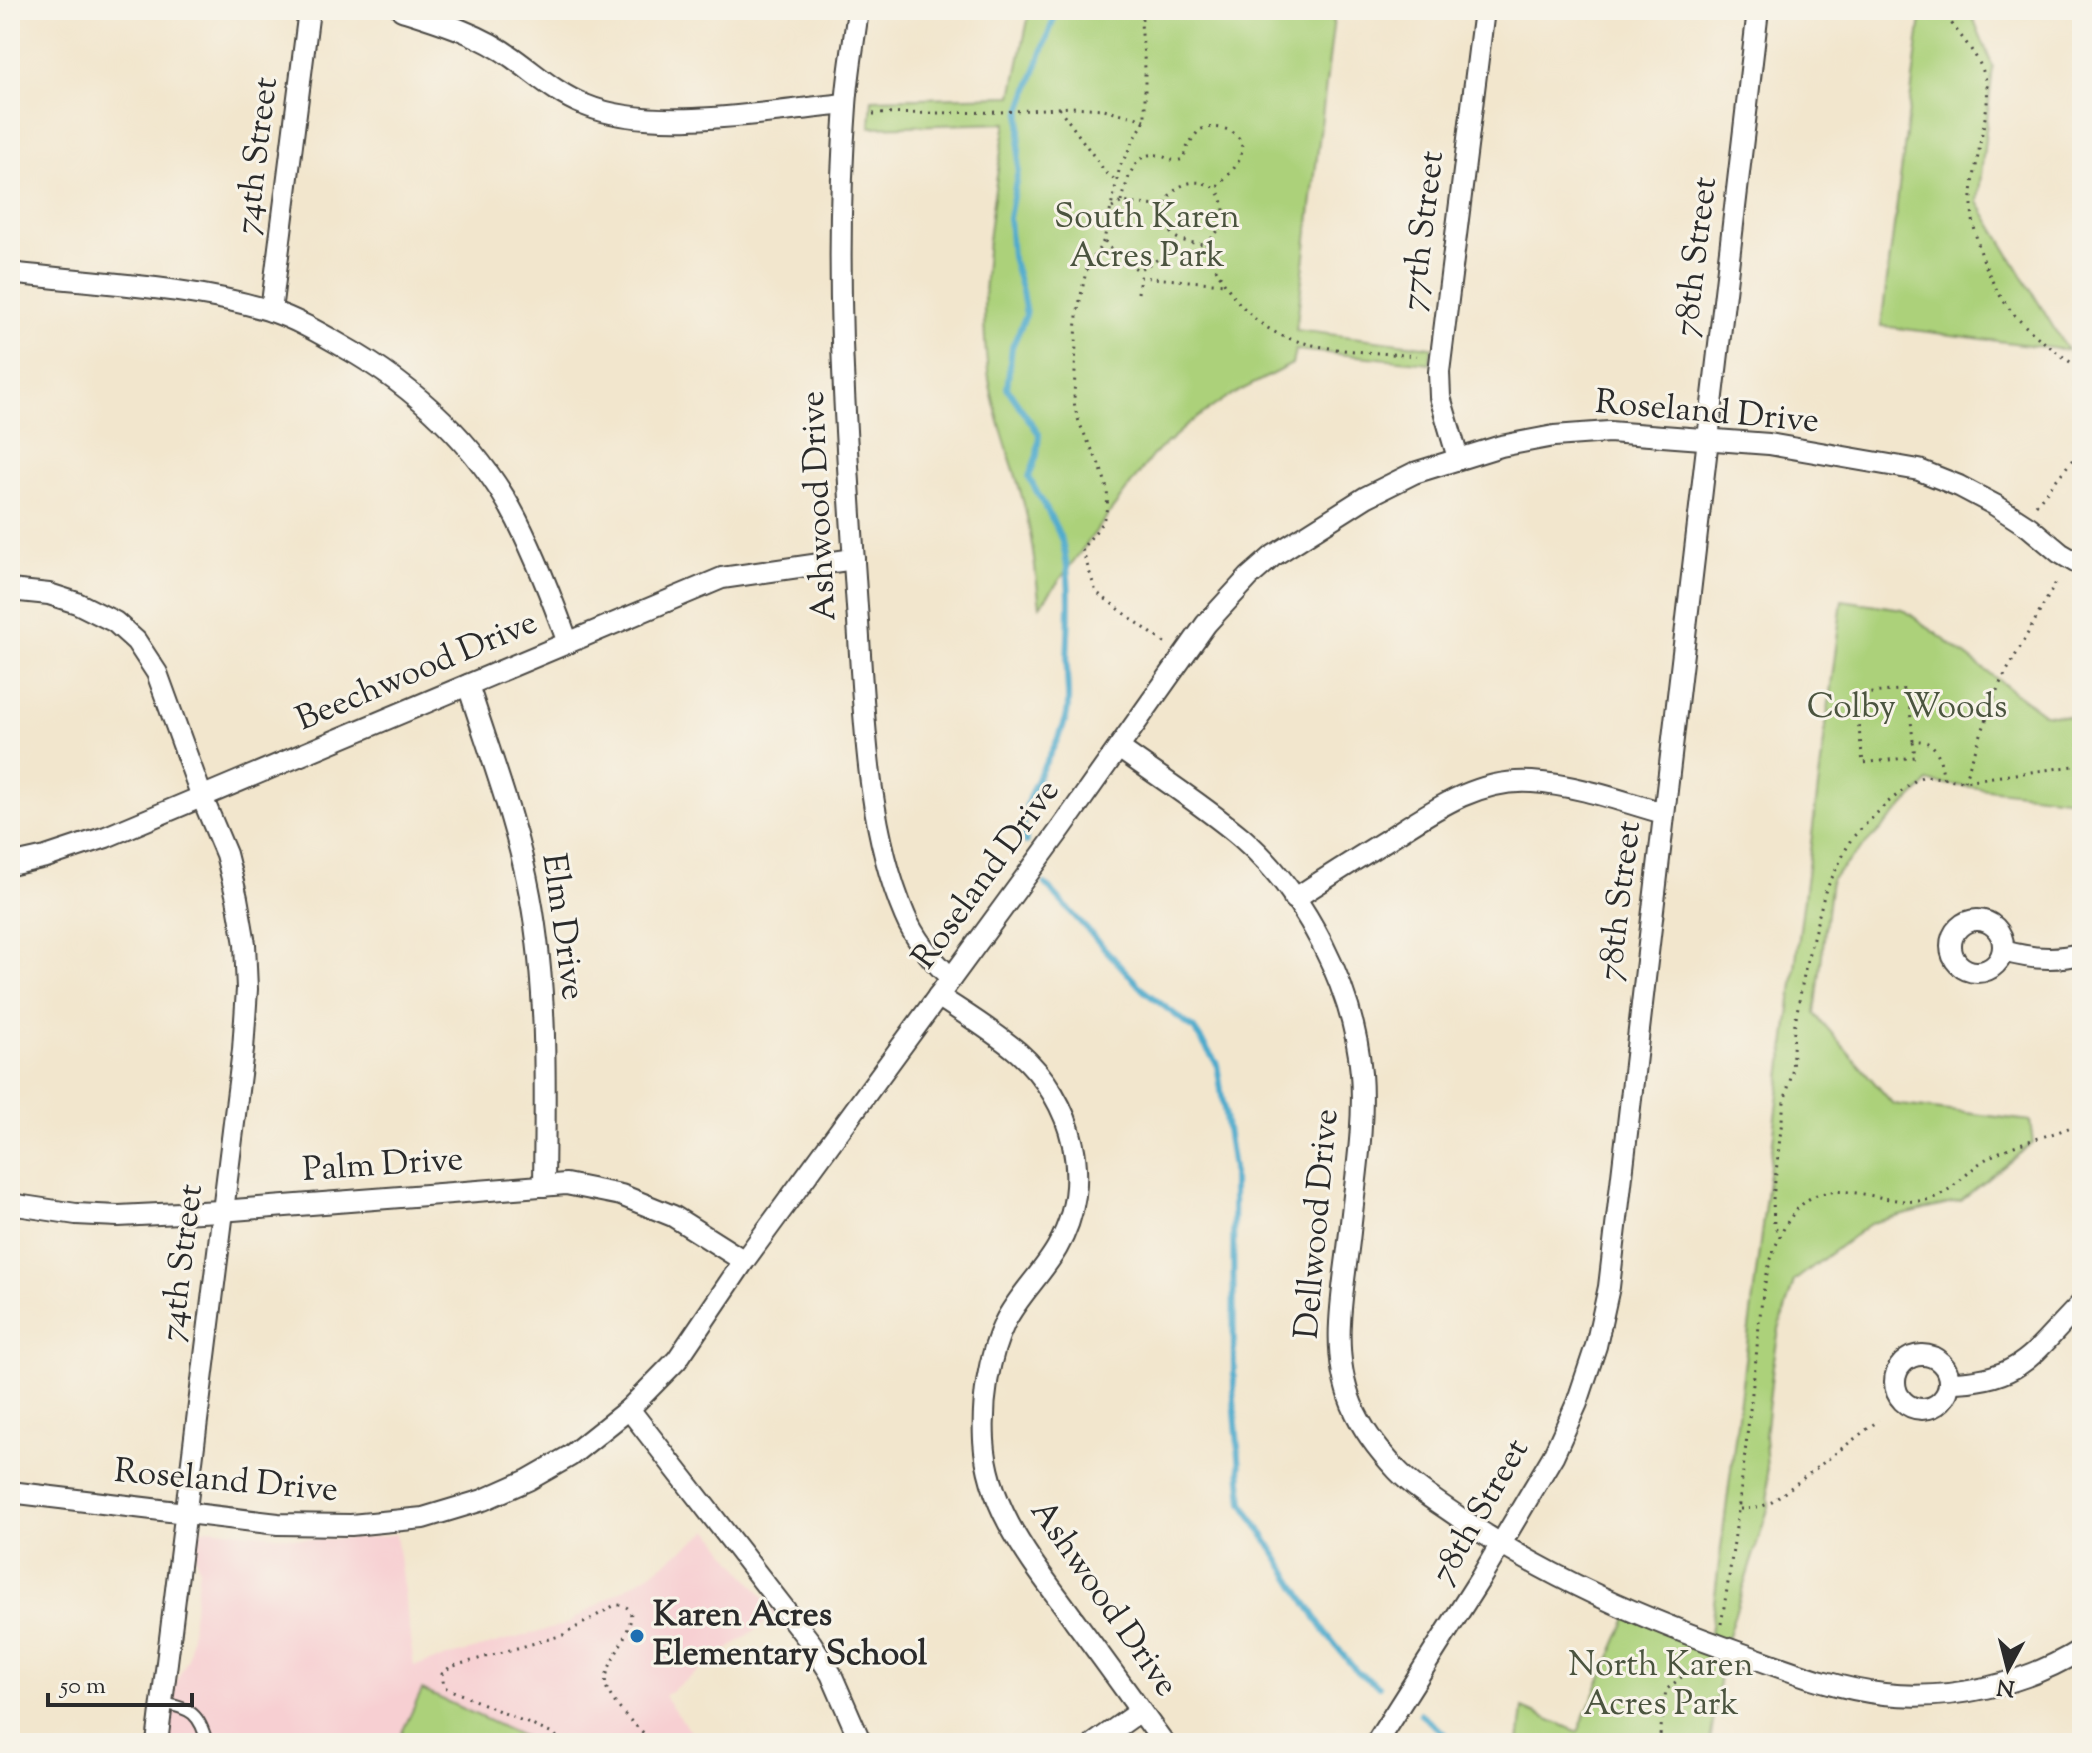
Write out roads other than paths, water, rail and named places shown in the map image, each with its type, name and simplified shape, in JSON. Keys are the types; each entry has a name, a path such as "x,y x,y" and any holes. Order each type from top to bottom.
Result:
{"street":[{"name":"74th Street","path":"271,311 309,10"},
{"path":"402,10 455,26 512,57 546,85 585,106 628,117 675,120 846,104"},
{"name":"Ashwood Drive","path":"858,10 846,104 841,269 854,559 869,762 884,844 905,918 931,959 951,978"},
{"name":"77th Street","path":"1458,458 1440,397 1439,372 1484,10"},
{"name":"78th Street","path":"1376,1743 1553,1456 1577,1403 1609,1287 1758,10"},
{"path":"10,273 199,295 271,311 366,359 440,417 489,474 516,518 546,583 568,643"},
{"name":"Roseland Drive","path":"10,1492 278,1524 351,1525 423,1518 483,1500 528,1480 570,1456 629,1409 677,1360 744,1261 1206,624 1273,556 1366,497 1414,473 1501,446 1554,436 1609,432 1769,444 1919,470 1995,505 2082,566"},
{"name":"Beechwood Drive","path":"10,865 106,837 722,578 854,559"},
{"name":"74th Street","path":"10,590 49,594 77,603 115,622 136,641 157,673 226,854 245,944 247,989 243,1050 157,1743"},
{"name":"Elm Drive","path":"468,685 516,836 530,894 542,986 545,1039 544,1186"},
{"name":"Dellwood Drive","path":"1119,748 1240,837 1263,860 1294,899 1323,944 1340,986 1357,1045 1361,1075 1360,1137 1339,1356 1352,1404 1372,1440 1399,1472 1500,1545 1584,1590 1713,1644 1847,1688 1921,1696 1961,1692 1998,1685 2035,1673 2082,1649"},
{"path":"1294,899 1432,811 1463,794 1495,785 1530,782 1568,787 1663,813"},
{"path":"2003,951 2037,957 2068,957 2082,953"},
{"name":"Ashwood Drive","path":"938,996 1027,1061 1054,1094 1069,1125 1078,1176 1073,1207 1059,1245 1005,1322 991,1365 985,1395 984,1442 993,1488 1011,1532 1164,1743"},
{"name":"Palm Drive","path":"10,1204 76,1214 118,1216 566,1184 621,1195 673,1216 744,1261"},
{"path":"1949,1382 1977,1382 2010,1372 2038,1352 2082,1303"},
{"path":"629,1409 811,1643 831,1674 861,1743"},
{"path":"1095,1743 1140,1711"}],"lane":[{"path":"162,1703 181,1706 193,1714 201,1722 207,1743"}],"waterway":[{"path":"1026,842 1024,825 1030,794 1060,734 1067,712 1069,587 1062,542 1029,477 1037,455 1039,434 1007,388 1012,347 1026,315 1012,257 1009,218 1018,170 1021,111 1057,10"},
{"path":"1045,884 1143,990 1194,1029 1217,1064 1233,1168 1234,1400 1243,1503 1325,1632 1357,1672 1379,1686"},
{"path":"1420,1714 1456,1743"}],"place":[{"name":"Karen Acres Elementary School","path":"637,1636"}],"park label":[{"name":"South Karen Acres Park","path":"1147,238"},
{"name":"Colby Woods","path":"1907,708"},
{"name":"North Karen Acres Park","path":"1661,1686"}]}
